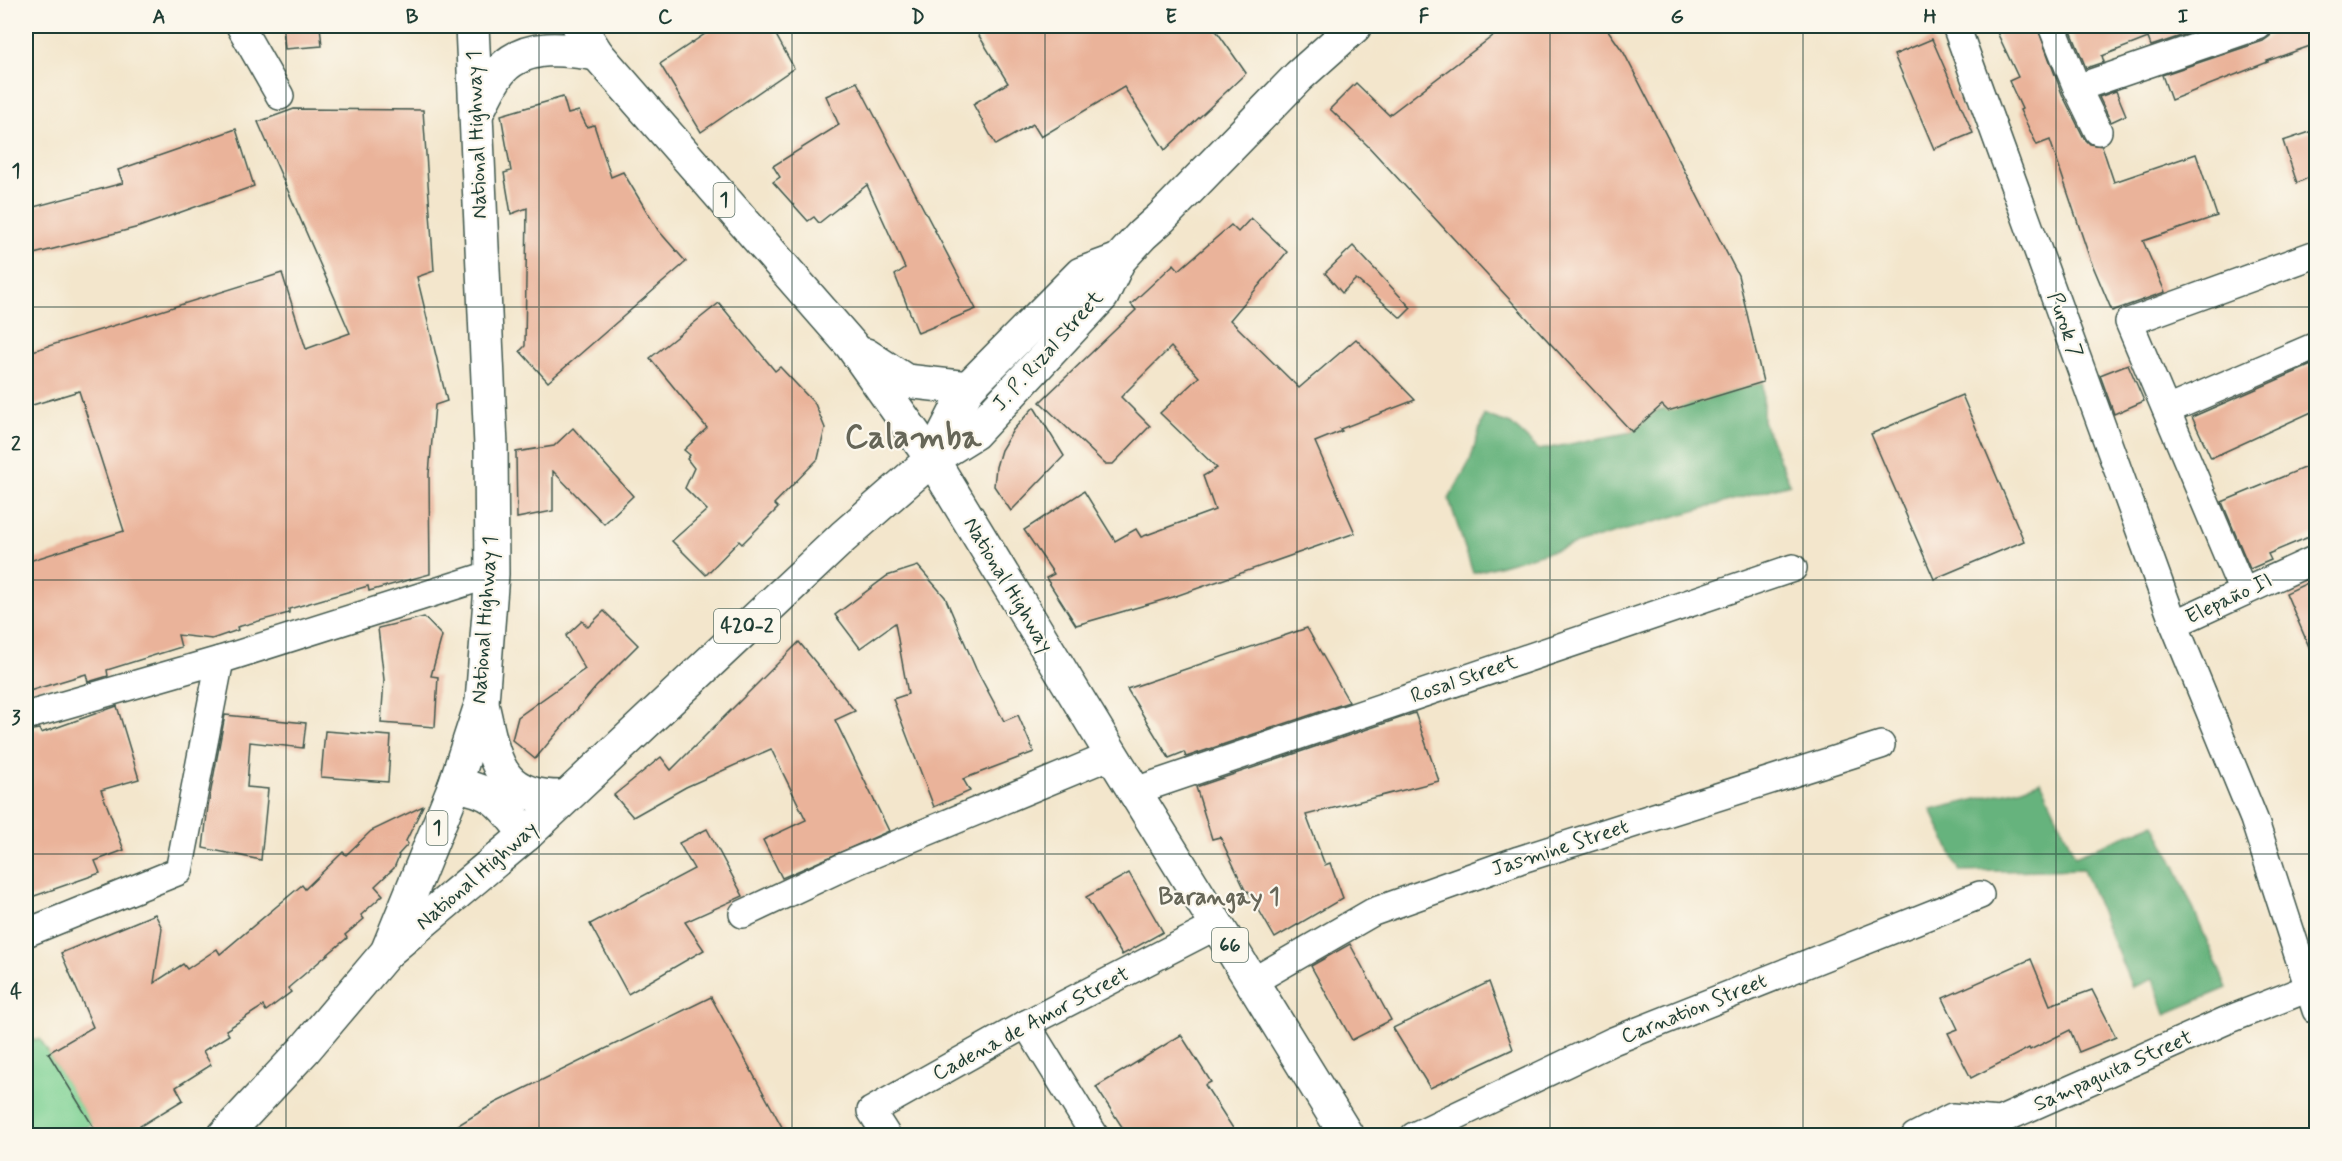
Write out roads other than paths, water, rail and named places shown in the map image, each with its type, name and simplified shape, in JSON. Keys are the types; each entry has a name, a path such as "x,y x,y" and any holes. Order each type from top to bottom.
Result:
{"main road":[{"name":"National Highway 1","path":"224,1136 305,1049 387,952 455,785 482,702 492,574 491,446 472,26"},
{"name":"1","path":"579,26 597,54 852,346 932,459"},
{"name":"J. P. Rizal Street","path":"932,459 974,432 1102,296 1119,260 1299,76 1355,26"},
{"path":"476,114 503,69 526,53 558,48 597,54"},
{"name":"J. P. Rizal Street","path":"932,459 968,388 1081,274 1119,260"},
{"path":"852,346 906,381 968,388"},
{"name":"National Highway","path":"387,952 526,835 843,537 932,459 1347,1136"},
{"name":"National Highway","path":"482,702 495,760 507,779 534,795 544,798 566,797"},
{"name":"1","path":"455,785 476,788 494,798 526,835"}],"street":[{"path":"240,26 280,96"},
{"name":"Purok 7","path":"1956,26 2175,624 2254,819 2313,999"},
{"path":"2052,26 2077,88 2098,131"},
{"path":"2077,88 2258,26"},
{"path":"2243,592 2129,322 2316,254"},
{"path":"2167,410 2316,346"},
{"name":"Elepaño II","path":"2175,624 2316,559"},
{"name":"Rosal Street","path":"1135,791 1793,568"},
{"path":"26,716 220,660 492,574"},
{"path":"26,933 178,871 220,660"},
{"name":"Jasmine Street","path":"1252,982 1373,912 1519,860 1881,745"},
{"path":"743,914 847,865 1112,755"},
{"name":"Carnation Street","path":"1414,1136 1613,1041 1980,895"},
{"name":"Cadena de Amor Street","path":"886,1136 872,1111 1026,1024 1218,926"},
{"name":"Sampaguita Street","path":"1915,1136 1952,1117 1999,1121 2225,1021 2313,999"},
{"path":"1026,1024 1095,1136"}],"district":[{"name":"Calamba","path":"913,438"},
{"name":"Barangay 1","path":"1219,897"}]}
